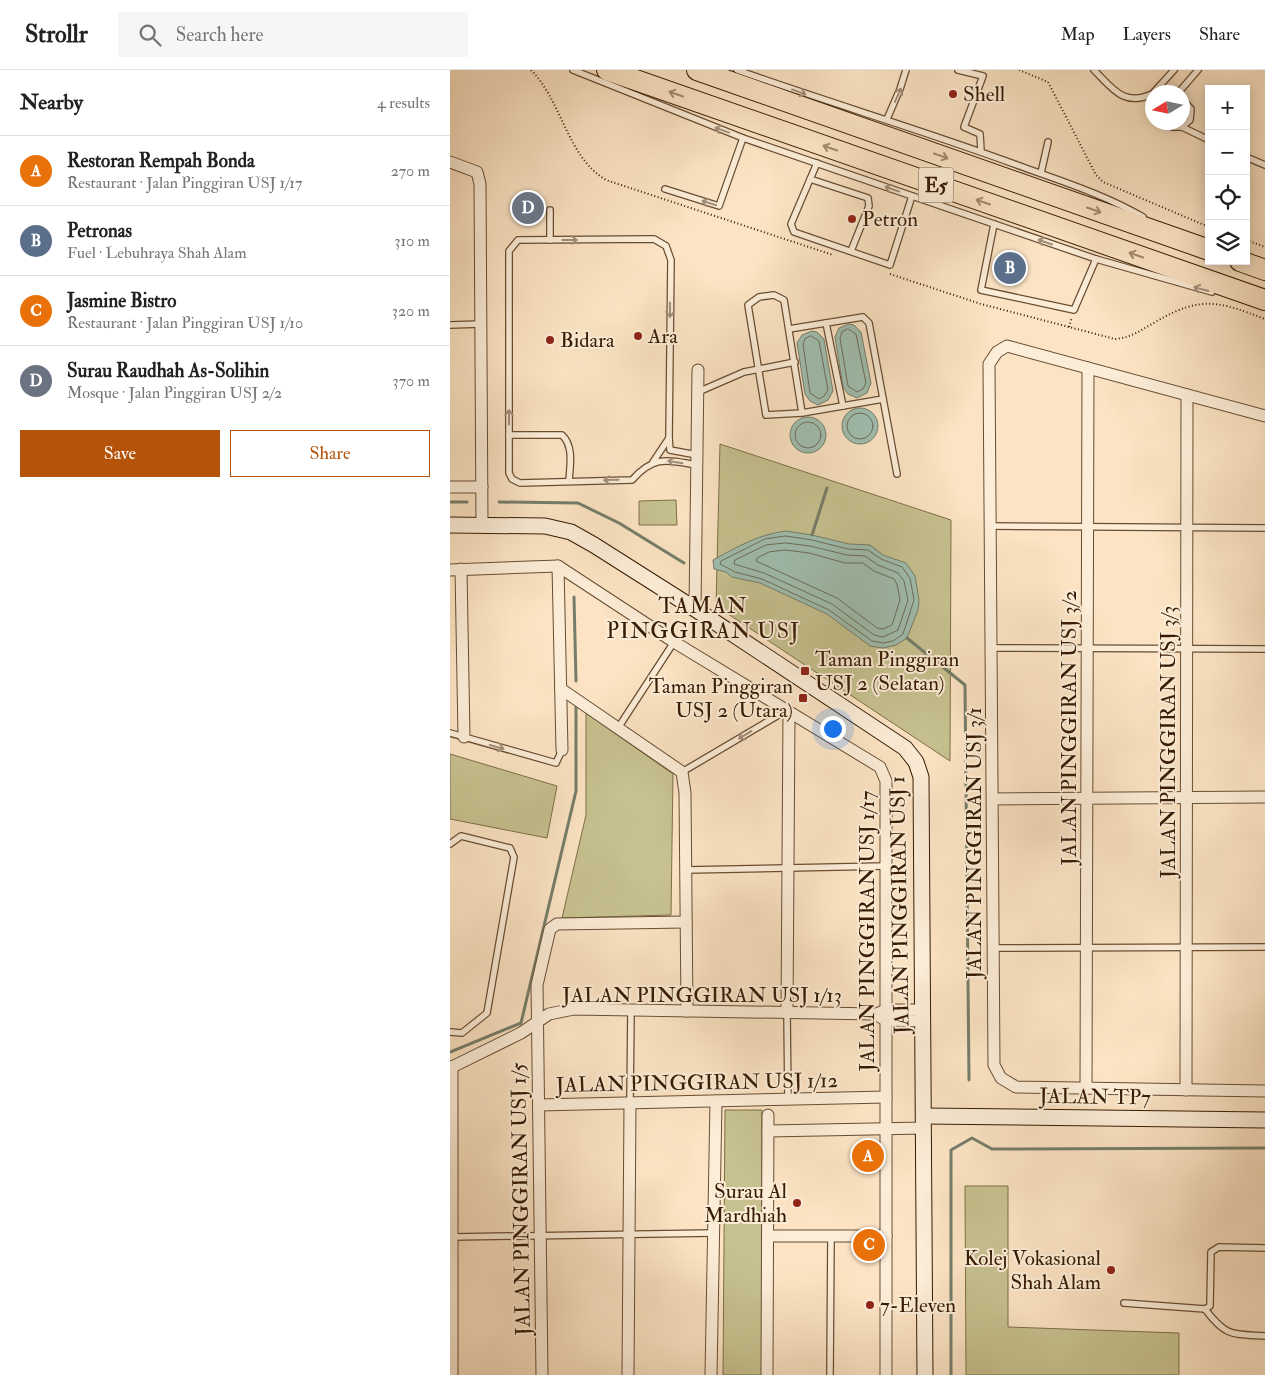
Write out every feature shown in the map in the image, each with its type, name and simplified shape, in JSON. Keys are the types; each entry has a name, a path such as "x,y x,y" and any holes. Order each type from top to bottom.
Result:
{"highway":[{"name":"E5","path":"607,70 1265,300"},
{"name":"E5","path":"697,70 1205,249"},
{"path":"1250,265 1265,270"}],"street":[{"path":"450,162 477,172 480,184 482,525"},
{"name":"JALAN PINGGIRAN USJ 3/1","path":"1265,416 1007,346 996,352 989,364 994,1064 1001,1078 1016,1087 1265,1091"},
{"name":"JALAN PINGGIRAN USJ 3/2","path":"1086,1088 1088,368"},
{"path":"695,609 698,370"},
{"name":"JALAN PINGGIRAN USJ 3/3","path":"1186,1090 1187,395"},
{"path":"450,487 482,487"},
{"name":"JALAN PINGGIRAN USJ 1","path":"450,525 545,526 571,532 695,609 905,748 916,762 921,777 925,1375"},
{"path":"464,738 455,569 558,566 562,750"},
{"name":"JALAN PINGGIRAN USJ 1/17","path":"558,566 674,642 880,767 886,781 883,1015 886,1097 886,1375"},
{"path":"561,689 682,772 685,793 687,1011"},
{"path":"787,1013 789,868 788,711"},
{"path":"993,799 1265,797"},
{"name":"JALAN PINGGIRAN USJ 1/5","path":"542,1375 537,984 550,929 557,924 686,922"},
{"name":"JALAN PINGGIRAN USJ 1/13","path":"451,1068 520,1033 548,1014 574,1009 924,1015"},
{"path":"451,1068 452,1375"},
{"name":"JALAN PINGGIRAN USJ 1/12","path":"539,1105 886,1097"},
{"path":"711,1375 716,1102"},
{"path":"628,1375 630,1104"},
{"path":"768,1115 768,1375"},
{"name":"JALAN TP7","path":"924,1122 1265,1120"},
{"path":"768,1131 886,1128 924,1122"},
{"path":"768,1236 886,1236"}],"lane":[{"path":"573,70 743,138 1096,260 1220,294"},
{"path":"737,70 836,105 887,119 982,151 1113,200 1183,241"},
{"path":"887,119 906,70"},
{"path":"958,70 983,76 964,127 980,134 982,151"},
{"path":"1094,70 1122,97 1136,100 1145,96"},
{"path":"1160,85 1174,70"},
{"path":"1185,85 1198,70"},
{"path":"1190,107 1190,120"},
{"path":"1188,130 1205,138"},
{"path":"665,189 719,206 743,138"},
{"path":"1040,173 1048,142"},
{"path":"1250,159 1265,165"},
{"path":"817,163 791,224 794,232 890,265 912,196"},
{"path":"810,179 868,198 869,206 851,251"},
{"path":"550,210 550,240"},
{"path":"994,224 981,290 1074,310 1096,260"},
{"path":"654,239 666,246 671,260 670,450 697,460 653,462 643,467 632,480 520,483 512,479 509,473 509,251 518,240 654,239"},
{"path":"802,413 784,300 774,295 759,297 748,305 766,416 802,413 883,399"},
{"path":"1238,298 1265,306"},
{"path":"789,329 863,317 869,323 897,474"},
{"path":"826,323 843,406"},
{"path":"450,324 481,324"},
{"path":"698,392 758,368 795,362"},
{"path":"509,435 562,435 568,440 570,451 569,482"},
{"path":"653,462 669,438"},
{"path":"990,526 1265,528"},
{"path":"618,728 674,642"},
{"path":"992,648 1265,649"},
{"path":"682,772 788,711"},
{"path":"450,733 556,763 562,750"},
{"path":"450,844 461,836 510,848 514,857 486,1014 462,1033 450,1032"},
{"path":"686,870 886,866"},
{"path":"994,948 1265,946"},
{"path":"630,1104 631,1010"},
{"path":"787,1013 788,1100"},
{"path":"451,1237 714,1233"},
{"path":"830,1375 831,1236"},
{"path":"1124,1303 1205,1309 1210,1306 1211,1252 1219,1247 1265,1248"},
{"path":"1205,1309 1216,1324 1232,1334 1264,1336"}],"path":[{"path":"1020,70 1048,82 1096,175 1103,182 1205,225"},
{"path":"1250,241 1265,247"}],"shaded area":[{"path":"720,444 951,520 950,761 716,606"},
{"path":"676,500 677,525 639,525 639,501"},
{"path":"586,713 673,774 671,915 562,918 586,815"},
{"path":"450,754 557,786 547,838 450,819"},
{"path":"725,1110 762,1110 763,1375 723,1375"},
{"path":"965,1186 1008,1186 1008,1327 1179,1333 1179,1375 966,1375"}],"water":[{"path":"849,324 854,325 861,332 871,383 867,393 857,398 848,394 843,387 835,337 839,328"},
{"path":"812,331 817,332 824,339 833,391 828,400 818,405 810,401 805,394 797,343 802,335"},
{"path":"860,408 867,409 873,413 877,419 877,433 873,439 867,443 860,444 853,443 847,439 843,433 842,426 843,419 847,413 853,409"},
{"path":"808,417 815,418 821,422 825,428 825,442 821,448 815,452 808,453 801,452 795,448 791,442 790,435 791,428 795,422 801,418"},
{"path":"786,531 849,544 870,545 883,555 906,563 915,576 919,600 918,610 907,638 896,645 883,648 870,646 827,614 760,583 732,577 726,572 714,569 713,560 731,550 757,538"}],"waterway":[{"path":"812,535 827,488"},
{"path":"450,502 467,502"},
{"path":"499,502 578,503 619,523 684,563"},
{"path":"574,597 576,681"},
{"path":"907,638 965,685 969,1080"},
{"path":"450,1052 521,1023 576,791 576,706"},
{"path":"951,1375 951,1150 972,1138 992,1149 1265,1148"}],"place":[{"name":"Shell","path":"953,94"},
{"name":"Surau Raudhah As-Solihin","path":"528,208"},
{"name":"Petron","path":"852,219"},
{"name":"Petronas","path":"1010,268"},
{"name":"Ara","path":"638,336"},
{"name":"Bidara","path":"550,340"},
{"name":"Taman Pinggiran USJ 2 (Selatan)","path":"805,671"},
{"name":"Taman Pinggiran USJ 2 (Utara)","path":"803,698"},
{"name":"Restoran Rempah Bonda","path":"868,1156"},
{"name":"Surau Al Mardhiah","path":"797,1203"},
{"name":"Jasmine Bistro","path":"869,1245"},
{"name":"Kolej Vokasional Shah Alam","path":"1111,1270"},
{"name":"7-Eleven","path":"870,1305"}],"district":[{"name":"TAMAN PINGGIRAN USJ","path":"703,618"}]}
